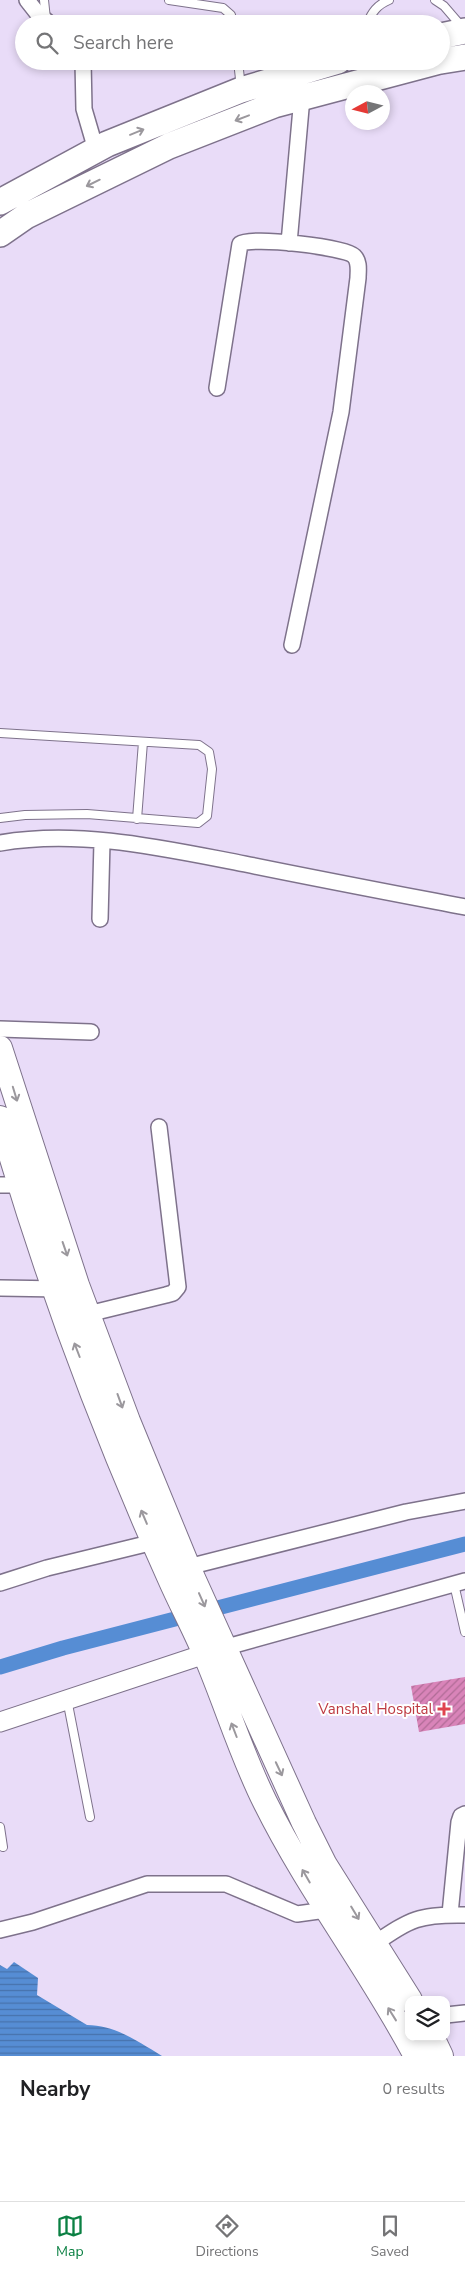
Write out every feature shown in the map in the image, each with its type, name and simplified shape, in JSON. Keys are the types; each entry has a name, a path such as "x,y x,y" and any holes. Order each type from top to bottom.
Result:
{"highway":[{"path":"450,34 465,31"},
{"path":"450,60 465,57"},
{"path":"0,202 96,150 241,90 307,70"},
{"path":"0,234 26,216 169,146 274,105 406,70"},
{"path":"265,82 274,105"}],"main road":[{"path":"0,1048 66,1288 114,1445 154,1542 182,1572"},
{"path":"0,1118 10,1185 66,1288 88,1314 182,1572 210,1641 325,1865 407,1996"},
{"path":"210,1641 242,1751 265,1802 326,1910 387,2006 416,2056"},
{"path":"434,2041 441,2056"}],"street":[{"path":"27,0 41,15"},
{"path":"83,70 84,110 96,150"},
{"path":"289,243 302,97"},
{"path":"217,388 240,244 248,240 289,243 345,251 355,257 358,268 341,412 292,645"},
{"path":"0,842 15,840 68,840 153,847 465,907"},
{"path":"100,919 102,842"},
{"path":"0,1030 91,1032"},
{"path":"88,1314 166,1295 178,1287 159,1127"},
{"path":"0,1288 66,1288"},
{"path":"182,1572 406,1512 465,1501"},
{"path":"0,1583 48,1568 154,1542"},
{"path":"0,1722 67,1699 210,1641 460,1583"},
{"path":"450,1914 459,1822 461,1816 465,1814"},
{"path":"0,1930 33,1922 148,1884 226,1884 297,1914 326,1910"},
{"path":"374,1944 407,1922 418,1918 450,1914 465,1915"},
{"path":"450,2015 465,2013"}],"lane":[{"path":"44,0 47,15"},
{"path":"169,0 223,8 231,15"},
{"path":"370,15 380,4 389,0"},
{"path":"436,0 444,6 465,31"},
{"path":"239,70 241,90"},
{"path":"0,733 200,746 206,748 212,758 209,808 204,821 192,823 57,814 0,818"},
{"path":"137,819 143,742"},
{"path":"460,1583 465,1632"},
{"path":"67,1699 90,1817"},
{"path":"0,1827 3,1847"}],"water":[{"path":"14,1962 38,1978 37,1995 87,2025 117,2031 162,2056 0,2056 0,1965 7,1969"}],"building":[{"path":"465,1677 465,1724 419,1732 411,1686"}],"waterway":[{"path":"0,1667 63,1648 465,1544"}],"place":[{"name":"Vanshal Hospital","path":"444,1709"}]}
